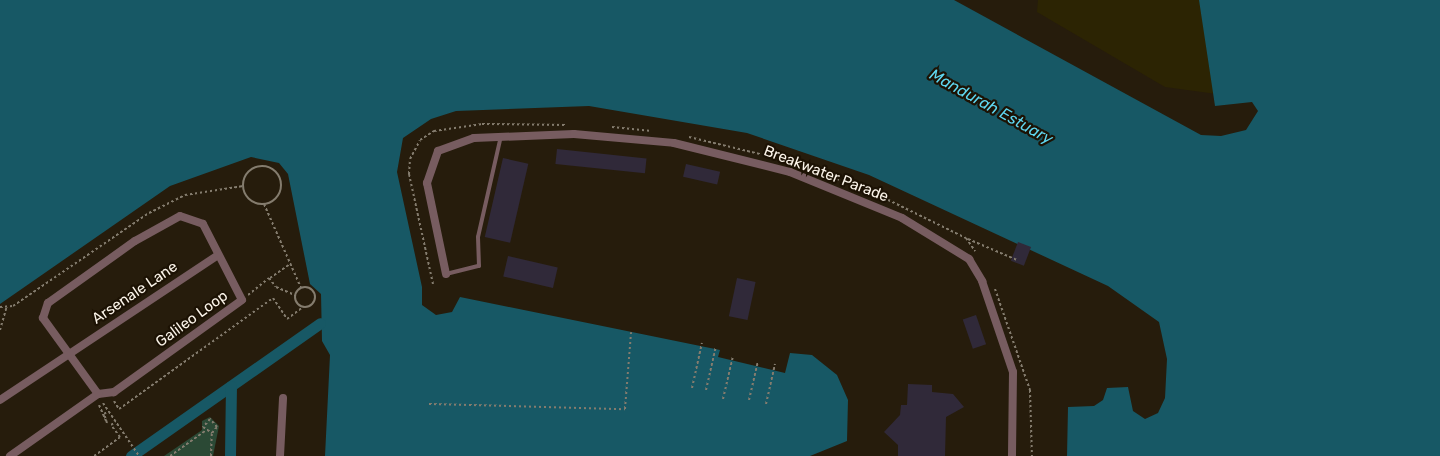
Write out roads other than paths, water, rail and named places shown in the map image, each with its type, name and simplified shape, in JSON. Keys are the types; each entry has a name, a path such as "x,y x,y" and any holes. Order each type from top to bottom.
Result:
{"street":[{"name":"Breakwater Parade","path":"446,274 427,183 438,151 502,134 574,134 674,143 731,155 856,198 957,249 969,259 982,281 1013,372 1012,456"},
{"name":"Galileo Loop","path":"180,216 192,216 204,224 218,255 242,300 114,392 98,394 67,355 43,318 48,303 135,241 180,216"},
{"name":"Arsenale Lane","path":"0,400 218,255"},
{"path":"10,456 98,394"},
{"path":"280,456 283,398"}],"lane":[{"path":"446,274 479,266 478,237 502,134"}],"water":[{"name":"Mandurah Estuary","path":"0,0 954,0 1201,135 1221,136 1246,130 1258,111 1252,102 1215,106 1199,0 1440,0 1440,456 1067,456 1068,407 1094,406 1103,400 1107,388 1128,387 1133,411 1145,419 1158,413 1165,398 1167,359 1159,322 1108,286 869,175 747,133 589,106 456,111 431,119 403,138 397,172 422,287 422,305 436,315 452,312 460,297 720,350 718,357 785,373 790,353 812,355 837,375 848,400 847,441 810,456 325,456 330,355 322,341 321,294 310,284 288,174 279,163 251,157 170,186 0,304"}],"waterway":[{"path":"131,456 320,323"},
{"path":"230,456 231,386"}]}
